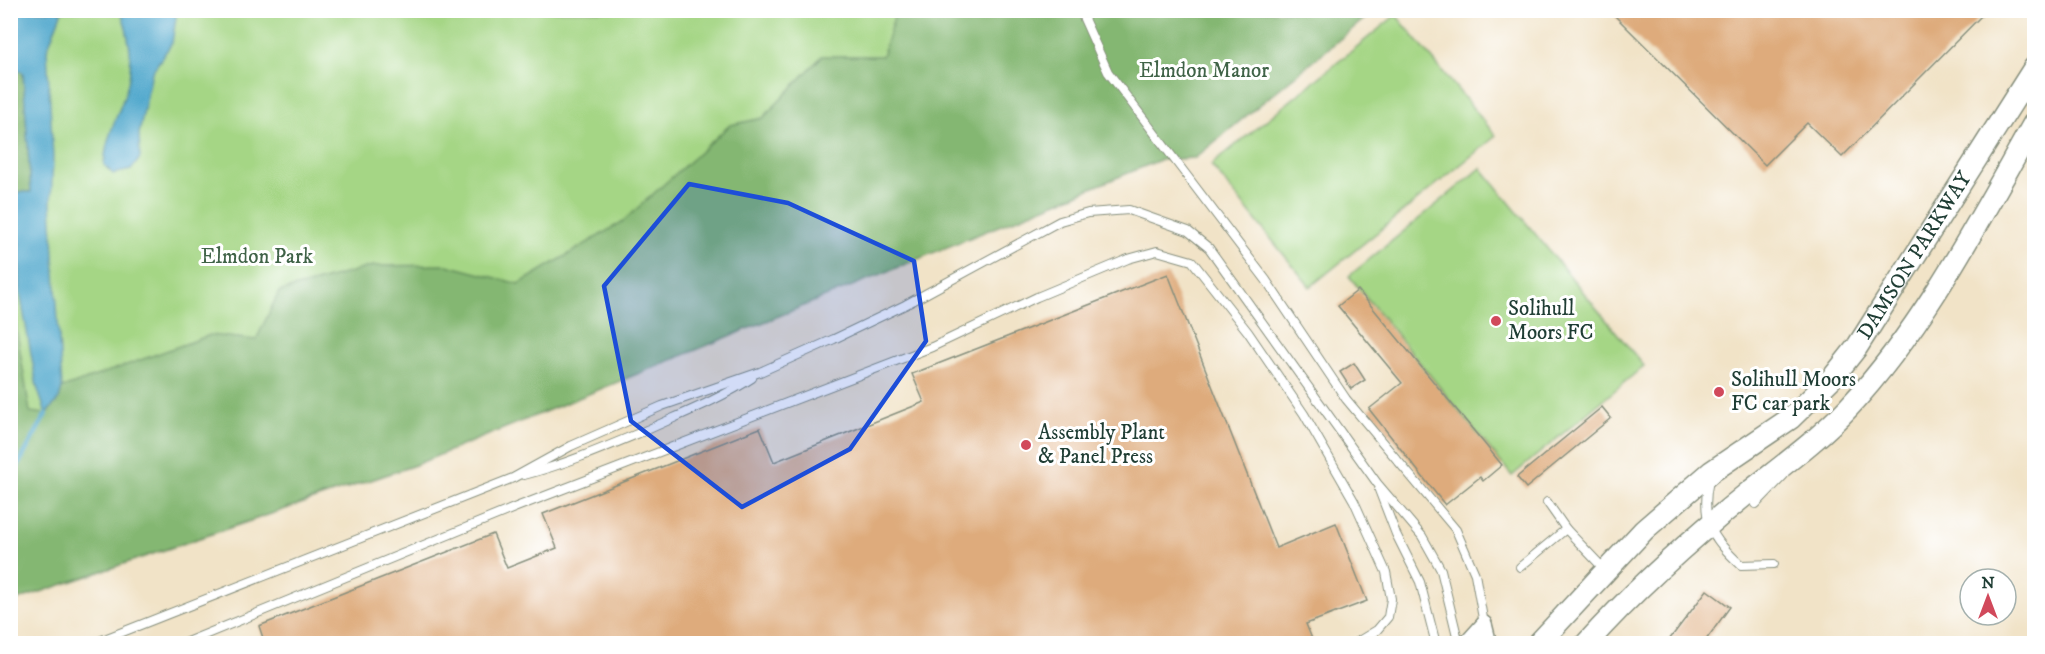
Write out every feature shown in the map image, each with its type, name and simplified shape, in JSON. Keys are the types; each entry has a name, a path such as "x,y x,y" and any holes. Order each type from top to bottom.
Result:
{"street":[{"name":"DAMSON PARKWAY","path":"1538,644 1644,530 1711,472 1791,418 1834,376 1857,347 2034,68"},
{"name":"DAMSON PARKWAY","path":"1586,644 1622,604 1709,526 1800,454 1848,408 1894,351 1936,291 2034,123"},
{"path":"1466,644 1484,624"},
{"path":"1484,624 1489,644"}],"lane":[{"path":"1080,10 1108,72 1266,280 1346,399 1456,530 1475,574 1484,624"},
{"path":"513,478 571,446 662,406 760,372 905,305 1060,221 1088,213 1130,210 1188,231 1209,248 1377,483 1422,536 1441,570 1459,644"},
{"path":"182,644 519,506 932,347 1037,297 1128,259 1157,251 1192,261 1241,323 1304,414 1354,501 1386,572 1391,599 1388,617 1377,630 1354,644"},
{"path":"92,644 513,478 547,469 625,439 729,393 760,372"},
{"path":"1756,504 1773,489 1800,454"},
{"path":"1711,472 1706,494 1709,526 1723,549 1741,565 1774,564"},
{"path":"1377,483 1396,534 1420,582 1436,644"},
{"path":"1547,502 1566,529 1607,571"},
{"path":"1520,567 1566,529"}],"highlighted area":[{"path":"689,184 788,203 914,261 926,341 850,449 742,507 631,421 604,286"}],"green space":[{"name":"Elmdon Park","path":"10,11 1087,11 415,465 11,602"},
{"name":"Elmdon Manor","path":"896,11 1374,11 1195,158 1160,160 415,465 11,602 10,289 30,412 46,414 59,399 62,388 210,335 256,340 279,292 373,266 447,265 519,284 622,222 730,125 763,118 822,56 882,56"},
{"path":"1396,15 1496,136 1310,287 1211,165"},
{"path":"10,64 23,73 31,192 14,192 11,188"},
{"name":"Solihull Moors FC","path":"1481,168 1644,366 1512,476 1349,276"}],"water":[{"path":"11,10 62,11 47,50 53,157 51,204 62,388 59,399 46,414 37,387 20,293 19,241 11,233 11,188 14,192 31,192 23,73 11,64"},
{"path":"120,11 177,11 172,43 152,72 139,134 140,158 131,170 113,174 104,165 106,148 126,89 131,57 125,24"}],"building":[{"path":"1609,10 1987,10 1842,157 1807,123 1765,165"},
{"name":"Assembly Plant & Panel Press","path":"1168,274 1276,548 1336,523 1367,601 1306,624 1314,644 265,644 259,626 493,534 507,568 557,548 543,514 760,428 774,462 924,402 912,374"},
{"path":"1358,290 1502,465 1483,481 1480,477 1445,505 1369,409 1402,383 1338,306"},
{"path":"1354,363 1365,380 1351,389 1340,372"},
{"path":"1602,407 1611,418 1526,488 1517,477"},
{"path":"1707,590 1730,607 1703,644 1666,644"}],"waterway":[{"path":"10,480 46,414"}],"place":[{"name":"Solihull Moors FC","path":"1496,321"},
{"name":"Solihull Moors FC car park","path":"1719,392"},
{"name":"Assembly Plant & Panel Press","path":"1026,445"}]}
